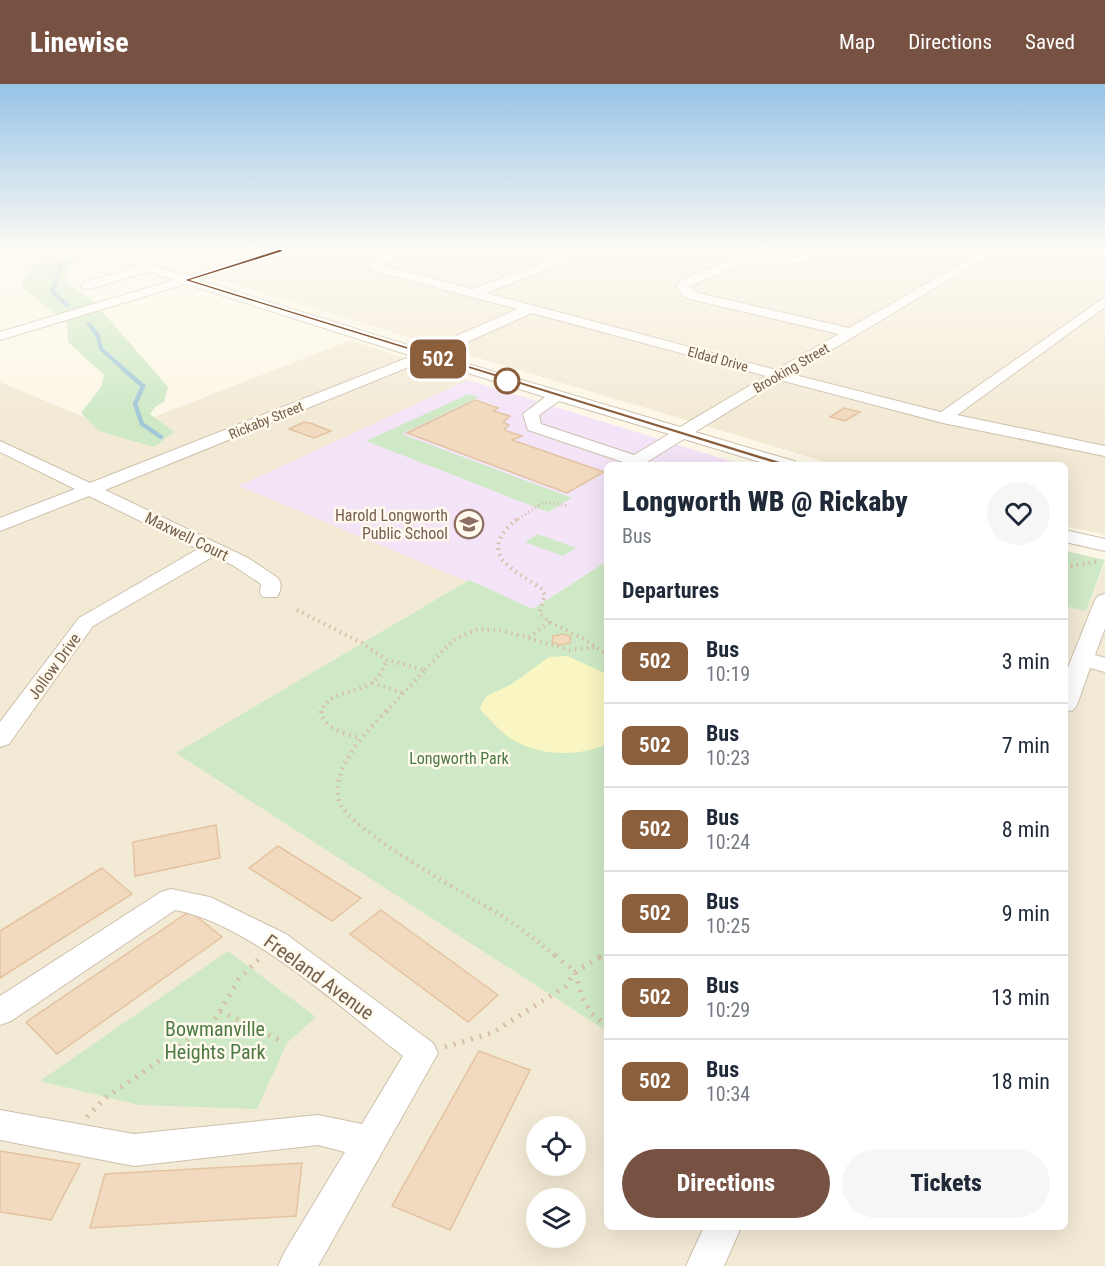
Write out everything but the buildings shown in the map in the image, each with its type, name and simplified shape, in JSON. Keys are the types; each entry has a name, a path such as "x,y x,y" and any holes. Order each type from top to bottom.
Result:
{"street":[{"path":"0,336 99,306"},
{"path":"269,306 556,396 778,462"},
{"name":"Eldad Drive","path":"519,306 943,418 1105,451"},
{"path":"737,306 852,333"},
{"name":"Brooking Street","path":"556,396 531,414 534,427 636,460 898,306"},
{"path":"943,418 1098,306"},
{"name":"Rickaby Street","path":"0,525 425,355 530,309"},
{"name":"Maxwell Court","path":"0,446 241,562 271,582 270,593"},
{"path":"1068,537 1105,545"},
{"name":"Jollow Drive","path":"0,739 86,622 212,549"},
{"path":"1068,697 1105,600"},
{"path":"1083,659 1105,664"},
{"name":"Freeland Avenue","path":"0,1012 171,899 200,904 276,942 422,1053"},
{"path":"297,1266 422,1053"},
{"path":"0,1125 134,1150 318,1130 370,1142"},
{"path":"705,1266 722,1230"}],"path":[{"path":"569,506 544,502 520,516 505,528 498,548 507,566 542,589 545,595 539,613 550,622 604,652"},
{"path":"1068,566 1105,559"},
{"path":"297,610 362,643 387,660 425,670"},
{"path":"529,637 550,622"},
{"path":"596,647 570,651 529,637 491,628 469,631 453,640 360,738 342,773 338,789 339,801 345,812 375,837 506,919 575,972 582,997 592,1014 604,1024"},
{"path":"374,684 387,660"},
{"path":"360,738 331,728 322,717 328,701 374,684 403,693"},
{"path":"68,1137 104,1099 212,1024 239,979 276,942"},
{"path":"422,1053 492,1033 566,986 575,972 604,954"},
{"path":"220,1011 283,1042"}],"shaded area":[{"path":"306,306 1105,306 1105,535 1068,527 1068,462 826,462"},
{"path":"351,340 468,380 239,486 469,580 177,753 604,1029 604,1230 1068,1230 1068,607 1086,611 1105,564 1105,1266 0,1266 0,382 118,431"},
{"name":"Harold Longworth Public School","path":"468,380 733,462 604,462 604,563 533,609 239,486"}],"green space":[{"path":"45,306 98,306 168,387 164,402 155,407 150,414 174,432 154,447 99,431 81,413 101,387 104,375 68,342 67,324"},
{"path":"469,394 479,397 402,434 572,498 548,512 366,441"},
{"path":"538,534 576,548 563,556 525,542"},
{"path":"1068,552 1105,560 1086,611 1068,607"},
{"name":"Longworth Park","path":"604,563 604,1029 176,753 469,580 533,609"},
{"name":"Bowmanville Heights Park","path":"228,951 316,1017 287,1043 257,1109 139,1105 40,1081"}],"sand":[{"path":"567,656 604,673 604,745 572,753 535,749 513,740 482,712 480,707 487,696 512,684 549,657"}],"waterway":[{"path":"89,324 98,336 101,349 125,370"},
{"path":"123,369 143,386 135,404 142,424 161,437"}],"bus line":[{"name":"502","path":"269,306 556,396 778,462"}],"place":[{"name":"Harold Longworth Public School","path":"469,524"}]}
